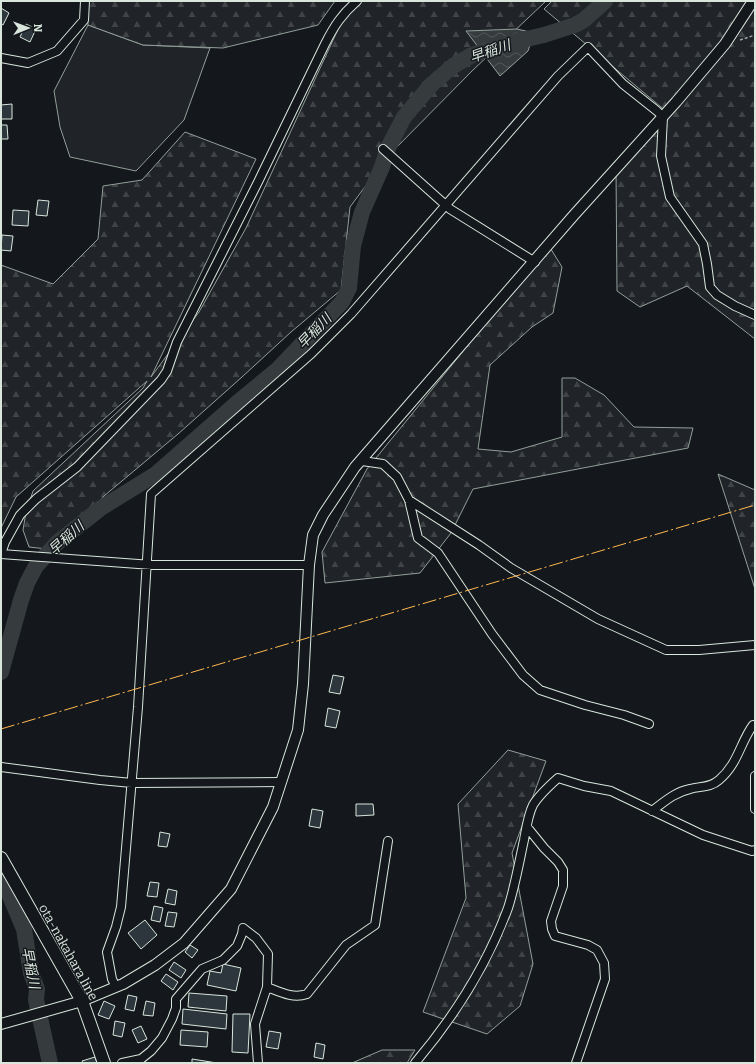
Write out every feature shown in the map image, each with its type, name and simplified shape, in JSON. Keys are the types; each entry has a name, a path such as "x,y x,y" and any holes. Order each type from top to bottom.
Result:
{"main road":[{"name":"ota-nakahara line","path":"1,858 82,1001 104,1063"}],"street":[{"path":"1,58 28,63 57,51 84,20 85,1"},
{"path":"308,565 147,564 1,554 20,515 36,499 77,467 161,380 167,371 177,342 258,182 325,44 336,23 357,1"},
{"path":"1,1024 82,1001 116,987 154,965 184,943 231,889 273,807 298,730 303,684 308,565 313,535 320,520 355,467 535,262 574,215 676,102 725,44 753,1"},
{"path":"116,987 112,979 107,952 121,907 132,783 151,494 311,354 351,314 558,76 588,47 623,84 663,117 661,156 670,197 702,244 707,264 710,288 717,295 735,306 755,315"},
{"path":"383,149 450,209 535,262"},
{"path":"362,460 383,464 397,477 409,500 418,538 438,553 492,634 523,676 540,690 584,705 624,715 649,724"},
{"path":"409,500 479,545 511,568 598,619 666,650 698,650 755,644"},
{"path":"652,811 673,795 690,789 710,786 718,781 733,764 748,732 753,725 755,725"},
{"path":"1,767 132,783 281,782"},
{"path":"755,776 755,809"},
{"path":"414,1063 445,1025 468,991 495,940 512,892 526,827 533,806 539,797 558,778 584,786 611,791 703,835 752,851 755,850"},
{"path":"526,827 558,862 563,870 563,886 551,921 555,936 588,945 597,950 604,963 604,979 576,1063"},
{"path":"267,987 292,996 307,994 346,945 375,925 388,841"},
{"path":"122,1063 141,1059 151,1051 162,1038 172,1019 176,1008 176,999 202,969 223,960 237,946 243,928 256,938 268,954 267,987 255,1024 258,1063"}],"green space":[{"path":"87,1 335,1 318,25 223,48 143,45 88,25"},
{"path":"356,1 546,1 472,71 387,157 350,207 341,290 291,332 178,434 104,496 56,550 29,547 23,530 26,512 33,491 143,388 147,381 16,497 1,528 1,265 53,284 98,239 103,186 142,180 185,132 256,159 151,377 199,312 246,228 341,23"},
{"path":"552,1 755,1 755,339 687,286 640,307 617,291 616,169 667,112 544,9"},
{"path":"88,25 143,45 210,48 184,120 136,171 70,157 60,127 54,91"},
{"path":"549,246 562,267 553,313 532,327 490,365 478,449 511,452 562,437 562,378 575,378 604,395 634,427 693,428 688,448 473,489 451,533 420,573 325,583 322,552 367,469"},
{"path":"718,474 755,490 755,589"},
{"path":"508,750 546,761 512,853 533,964 520,1006 487,1034 423,1012 466,898 458,804"},
{"path":"382,1050 415,1050 407,1063 352,1063"}],"water":[{"path":"517,29 534,33 528,51 500,76 466,31"}],"building":[{"path":"1,8 9,13 3,25 1,24"},
{"path":"26,24 36,29 30,42 20,37"},
{"path":"12,104 12,119 1,119 1,105"},
{"path":"1,125 7,125 8,139 1,139"},
{"path":"38,200 49,201 47,216 36,215"},
{"path":"13,210 29,211 28,226 12,225"},
{"path":"2,235 13,236 11,251 1,250"},
{"path":"333,675 344,677 340,694 329,692"},
{"path":"328,708 340,711 336,728 325,726"},
{"path":"356,804 373,804 374,815 356,816"},
{"path":"312,809 323,811 320,828 309,826"},
{"path":"160,832 170,834 167,847 158,846"},
{"path":"150,882 159,883 157,897 147,896"},
{"path":"168,889 177,891 175,905 165,903"},
{"path":"154,906 163,908 160,922 151,920"},
{"path":"168,912 177,913 174,927 165,926"},
{"path":"145,920 157,935 141,949 128,933"},
{"path":"190,945 198,950 192,958 185,952"},
{"path":"174,962 186,970 181,978 169,970"},
{"path":"223,964 241,968 236,991 207,985 210,971 221,973"},
{"path":"166,974 178,982 173,990 161,981"},
{"path":"189,993 227,996 226,1011 188,1007"},
{"path":"128,995 137,997 134,1011 125,1009"},
{"path":"104,1001 115,1006 109,1019 98,1015"},
{"path":"146,1001 155,1003 153,1016 143,1015"},
{"path":"183,1009 227,1014 226,1029 182,1024"},
{"path":"233,1014 250,1014 248,1053 232,1052"},
{"path":"115,1021 125,1023 122,1037 113,1035"},
{"path":"141,1026 147,1039 138,1043 132,1030"},
{"path":"181,1030 208,1032 207,1047 180,1045"},
{"path":"269,1031 281,1033 278,1049 266,1047"},
{"path":"316,1043 325,1045 323,1059 314,1057"},
{"path":"95,1057 97,1063 83,1063 82,1061"},
{"path":"192,1059 217,1063 192,1063"}],"waterway":[{"name":"早稲川","path":"1,672 27,583 36,566 58,542 101,508 156,474 277,370 342,302 349,288 353,246 362,212 382,167 388,148 404,117 431,85 453,66 472,55 575,25 584,20 605,1"},
{"name":"早稲川","path":"1,875 24,929 31,973 37,989 36,1000 50,1063"}],"power":[{"path":"1,729 755,505"}]}
